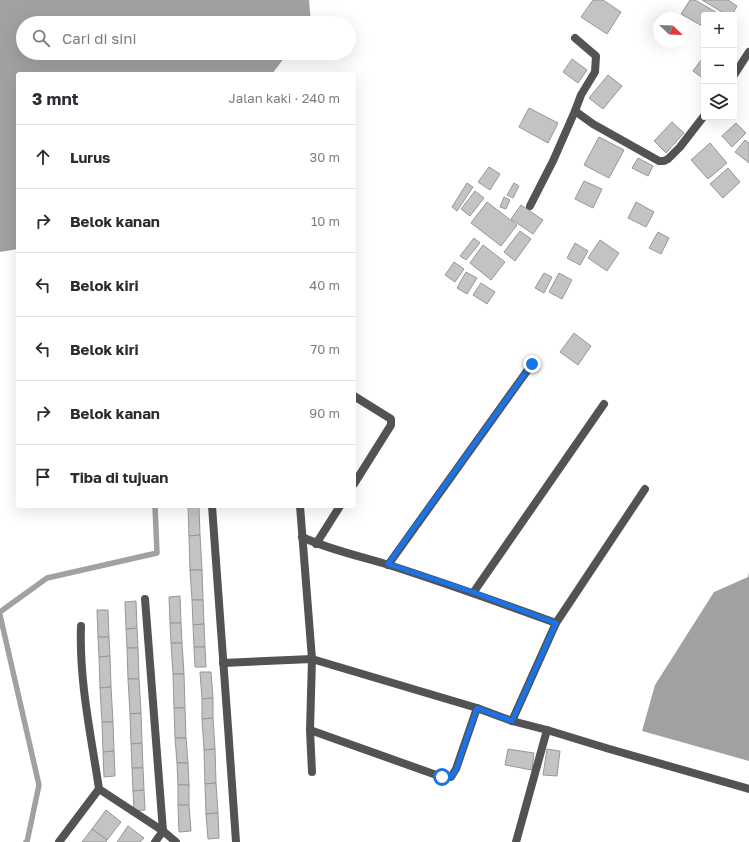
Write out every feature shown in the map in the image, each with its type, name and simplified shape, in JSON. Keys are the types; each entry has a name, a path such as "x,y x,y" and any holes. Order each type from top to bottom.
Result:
{"street":[{"path":"530,206 553,161 581,95 595,72 596,56 575,38"},
{"path":"737,70 749,52"},
{"path":"575,111 593,124 659,161 668,159 680,147 701,120"},
{"path":"388,564 532,364"},
{"path":"356,397 391,419 391,424 356,481"},
{"path":"473,592 604,404"},
{"path":"512,721 556,623 645,489"},
{"path":"212,508 236,842"},
{"path":"300,508 312,659 310,730 312,772"},
{"path":"316,544 339,508"},
{"path":"302,538 316,544 388,564 473,592 556,623"},
{"path":"145,599 163,832 155,842"},
{"path":"59,842 99,789 82,676 80,646 81,626"},
{"path":"223,663 312,659 477,708 512,721 749,789"},
{"path":"310,730 442,777 451,777 456,770 477,708"},
{"path":"516,842 547,730"},
{"path":"99,789 176,842"}],"shaded area":[{"path":"0,0 309,0 310,16 16,16 16,60 283,60 274,72 16,72 16,249 0,252"},
{"path":"749,572 749,761 642,731 655,685 714,592 748,577"}],"building":[{"path":"593,0 603,0 621,12 607,34 581,17"},
{"path":"690,0 695,0 716,12 701,12 701,25 689,19 689,12 682,12"},
{"path":"702,0 728,0 737,6 734,12 722,12"},
{"path":"572,59 587,70 578,83 563,72"},
{"path":"701,60 701,77 693,71"},
{"path":"608,75 622,86 603,109 589,98"},
{"path":"529,108 558,123 548,143 519,127"},
{"path":"672,122 684,133 666,153 654,141"},
{"path":"736,123 746,133 732,147 722,136"},
{"path":"599,137 624,150 609,178 584,165"},
{"path":"745,140 749,143 749,163 735,152"},
{"path":"710,143 727,163 708,179 691,160"},
{"path":"638,158 653,166 648,176 632,168"},
{"path":"489,167 500,174 490,190 478,182"},
{"path":"728,168 740,182 723,198 710,184"},
{"path":"584,181 602,189 593,208 575,199"},
{"path":"467,183 473,187 457,211 452,207"},
{"path":"514,183 519,186 513,198 507,195"},
{"path":"475,191 484,198 470,216 461,209"},
{"path":"504,197 510,200 506,209 500,207"},
{"path":"487,202 517,225 501,246 471,223"},
{"path":"636,202 654,212 646,227 628,218"},
{"path":"521,205 543,220 533,234 511,219"},
{"path":"520,231 531,239 515,261 504,252"},
{"path":"658,232 669,238 661,254 649,248"},
{"path":"474,238 480,243 466,260 460,256"},
{"path":"600,240 619,253 607,271 588,258"},
{"path":"575,243 588,251 580,265 567,258"},
{"path":"483,245 505,262 491,280 470,263"},
{"path":"454,262 464,269 455,282 445,275"},
{"path":"466,272 477,278 467,294 457,288"},
{"path":"544,273 552,277 544,293 535,288"},
{"path":"559,273 572,280 562,299 549,292"},
{"path":"481,283 495,292 487,304 473,295"},
{"path":"574,333 591,346 578,365 560,352"},
{"path":"188,508 199,508 200,535 189,536"},
{"path":"200,535 202,570 190,570 189,536"},
{"path":"190,570 202,570 203,600 192,600"},
{"path":"180,596 181,623 170,623 169,597"},
{"path":"192,600 203,600 204,624 193,625"},
{"path":"136,601 137,628 126,629 125,602"},
{"path":"97,610 108,610 109,637 98,637"},
{"path":"170,623 181,623 182,643 171,643"},
{"path":"204,624 205,647 194,647 193,625"},
{"path":"137,628 138,648 127,648 126,629"},
{"path":"98,637 109,637 110,656 99,657"},
{"path":"171,643 182,643 184,674 173,674"},
{"path":"194,647 205,647 206,667 195,667"},
{"path":"127,648 138,648 139,679 128,679"},
{"path":"110,656 111,687 100,688 99,657"},
{"path":"200,672 211,672 213,698 202,699"},
{"path":"173,674 184,674 185,708 174,708"},
{"path":"128,679 139,679 141,713 130,714"},
{"path":"111,687 113,722 102,722 100,688"},
{"path":"213,698 213,718 202,719 202,699"},
{"path":"174,708 185,708 186,738 175,738"},
{"path":"141,713 142,743 131,744 130,714"},
{"path":"213,718 215,749 204,750 202,719"},
{"path":"102,722 113,722 114,751 103,752"},
{"path":"175,738 186,738 188,763 177,763"},
{"path":"142,743 143,768 132,768 131,744"},
{"path":"215,749 216,783 205,784 204,750"},
{"path":"508,749 534,753 532,770 505,765"},
{"path":"547,749 560,751 557,776 543,775"},
{"path":"114,751 115,776 104,777 103,752"},
{"path":"177,763 188,763 189,785 178,785"},
{"path":"132,768 143,768 144,790 133,791"},
{"path":"216,783 218,813 206,814 205,784"},
{"path":"178,785 189,785 189,805 178,805"},
{"path":"144,790 145,810 134,811 133,791"},
{"path":"178,805 189,805 191,831 179,832"},
{"path":"106,810 121,822 107,840 92,829"},
{"path":"218,813 219,838 208,839 206,814"},
{"path":"128,826 144,838 140,842 117,842"},
{"path":"92,829 107,840 106,842 82,842"}],"waterway":[{"path":"0,612 47,578 157,553 155,508"},
{"path":"0,615 39,785 26,842"}],"route":[{"path":"442,777 451,777 456,770 477,708 512,721 556,623 473,592 388,564 532,364"}]}
